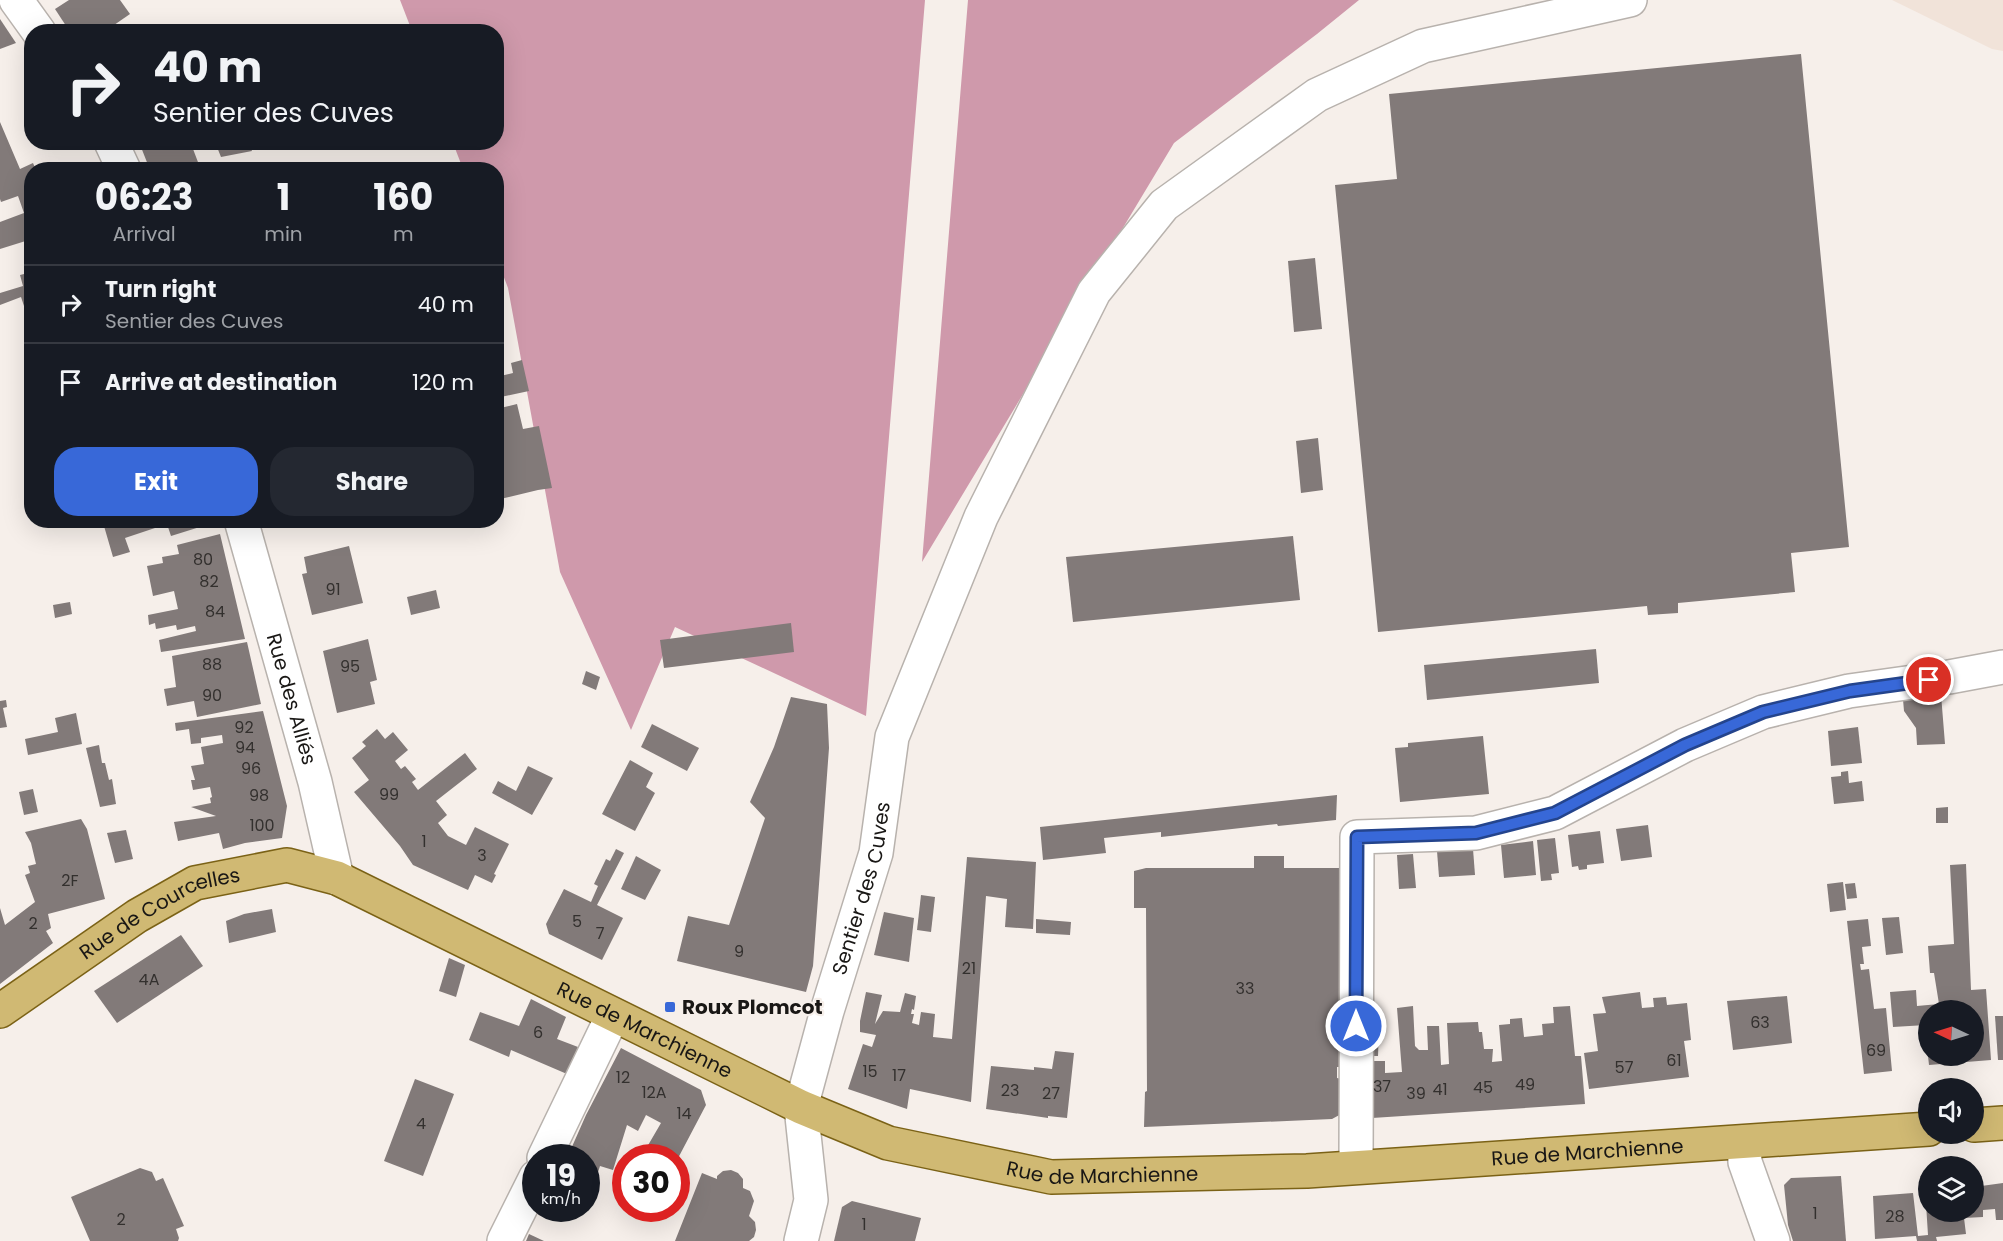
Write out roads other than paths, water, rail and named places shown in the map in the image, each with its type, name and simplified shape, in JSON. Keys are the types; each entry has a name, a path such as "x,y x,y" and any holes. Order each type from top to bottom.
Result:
{"main road":[{"name":"Rue de Courcelles","path":"0,1011 137,916 195,883 287,865 337,878"},
{"name":"Rue de Marchienne","path":"337,878 801,1107 888,1143 1051,1177 1238,1173 1356,1167 1918,1130"},
{"path":"1984,1124 2003,1123"}],"street":[{"path":"16,0 33,24"},
{"name":"Sentier des Cuves","path":"801,1107 827,1011 876,853 892,737 981,517 1094,292 1164,205 1317,95 1423,46 1630,0"},
{"name":"Rue des Alliés","path":"243,528 315,782 337,878"},
{"path":"1356,1167 1357,837 1476,833 1555,813 1685,745 1763,712 1850,691 2003,667"},
{"path":"551,1144 614,1016"},
{"path":"801,1107 812,1200 801,1241"},
{"path":"1744,1142 1745,1162 1773,1241"},
{"path":"504,1241 522,1204"}],"place":[{"name":"Roux Plomcot","path":"670,1007"}]}
